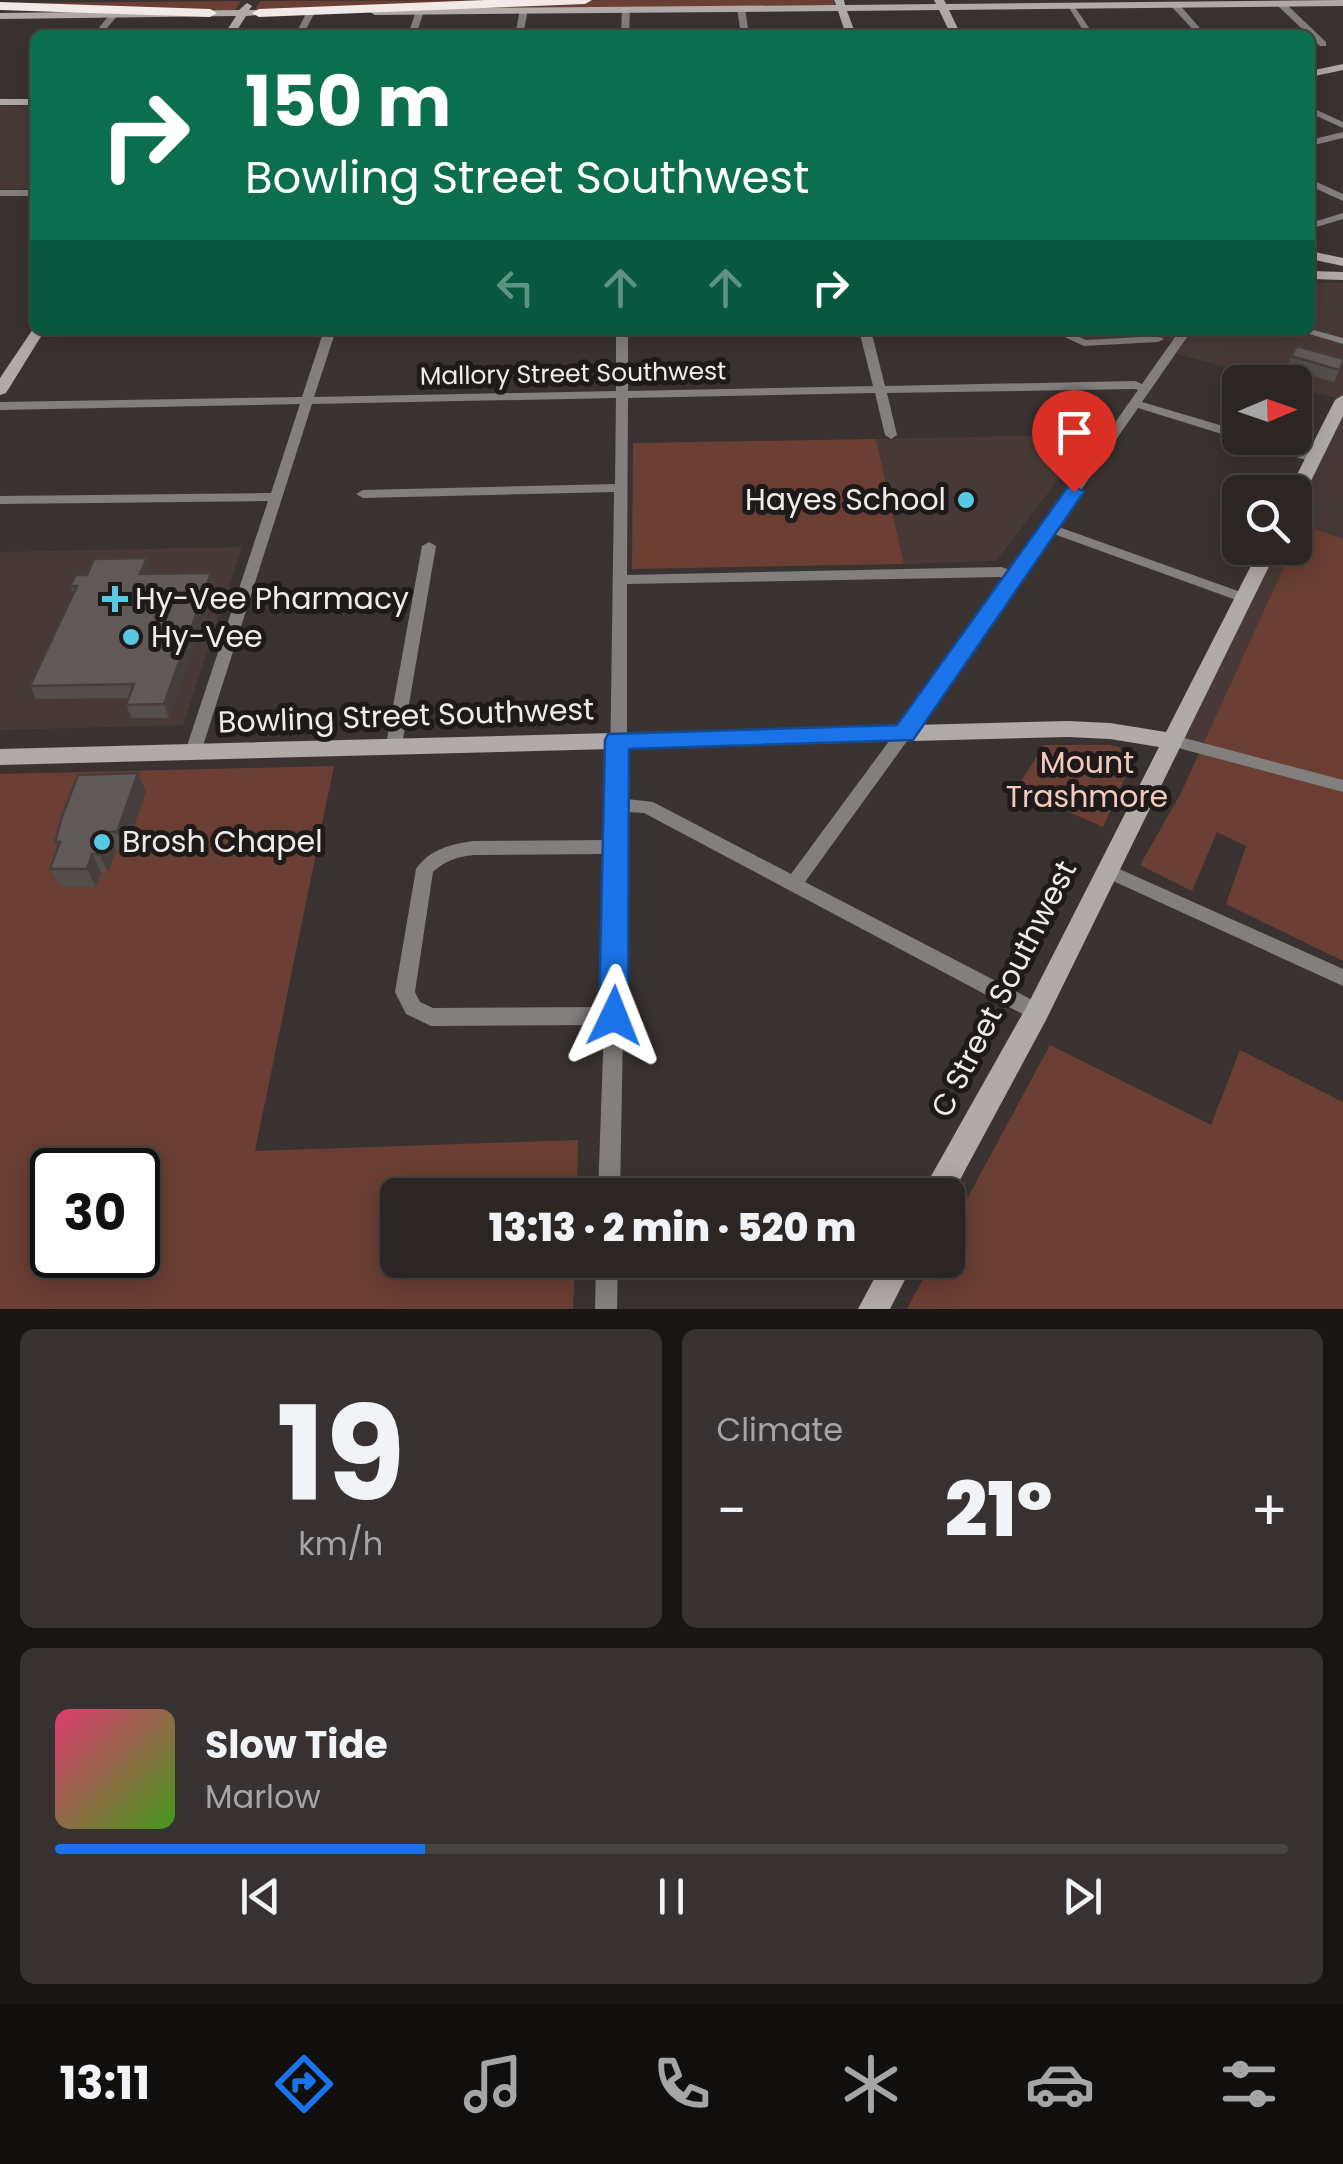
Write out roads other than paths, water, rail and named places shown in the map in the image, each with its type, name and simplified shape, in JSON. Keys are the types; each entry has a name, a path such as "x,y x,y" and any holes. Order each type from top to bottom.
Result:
{"highway":[{"path":"0,3 32,0"},
{"path":"250,9 585,0"},
{"path":"0,3 210,14"}],"main road":[{"path":"941,3 954,30"},
{"path":"0,16 210,14 250,9 311,12 941,3 1343,3"},
{"path":"840,4 849,30"},
{"path":"233,30 250,9"},
{"path":"1315,73 1343,66"},
{"path":"0,102 30,102"},
{"path":"1315,255 1343,262"},
{"path":"1315,275 1343,276"},
{"path":"0,390 35,335"},
{"path":"1305,475 1343,400"},
{"name":"C Street Southwest","path":"945,1178 1036,1012 1260,565"},
{"name":"Bowling Street Southwest","path":"0,757 1088,729 1173,742"},
{"path":"873,1309 890,1278"}],"street":[{"path":"1174,4 1197,30"},
{"path":"1281,4 1308,30"},
{"path":"1069,5 1086,30"},
{"path":"741,8 744,30"},
{"path":"625,30 626,9"},
{"path":"520,30 524,10"},
{"path":"414,30 420,11"},
{"path":"302,30 311,12"},
{"path":"100,30 114,15"},
{"path":"1315,36 1323,44"},
{"path":"1315,44 1343,44"},
{"path":"1315,112 1343,125"},
{"path":"1315,143 1343,135"},
{"path":"1315,184 1343,198"},
{"path":"0,194 30,193"},
{"path":"1315,224 1343,216"},
{"path":"1315,333 1343,341"},
{"path":"193,752 328,335"},
{"path":"609,1178 619,805 622,335"},
{"path":"866,335 891,436"},
{"path":"1063,335 1074,342 1158,339"},
{"path":"794,883 904,734 1183,335"},
{"name":"Mallory Street Southwest","path":"0,406 1147,388"},
{"path":"1137,404 1222,430"},
{"path":"1304,455 1314,458"},
{"path":"363,494 620,488"},
{"path":"0,500 276,497"},
{"path":"1049,528 1244,598"},
{"path":"394,746 428,546"},
{"path":"620,580 1000,572 1014,576"},
{"path":"1173,742 1343,786"},
{"path":"619,805 646,806 1036,1012"},
{"path":"614,1016 431,1017 413,1008 405,992 426,869 435,858 452,850 474,848 618,847"},
{"path":"1106,870 1343,978"},
{"path":"606,1309 607,1278"}],"place":[{"name":"Hayes School","path":"966,500"},
{"name":"Hy-Vee Pharmacy","path":"115,599"},
{"name":"Hy-Vee","path":"131,637"},
{"name":"Brosh Chapel","path":"102,842"}],"park label":[{"name":"Mount Trashmore","path":"1087,780"}]}
